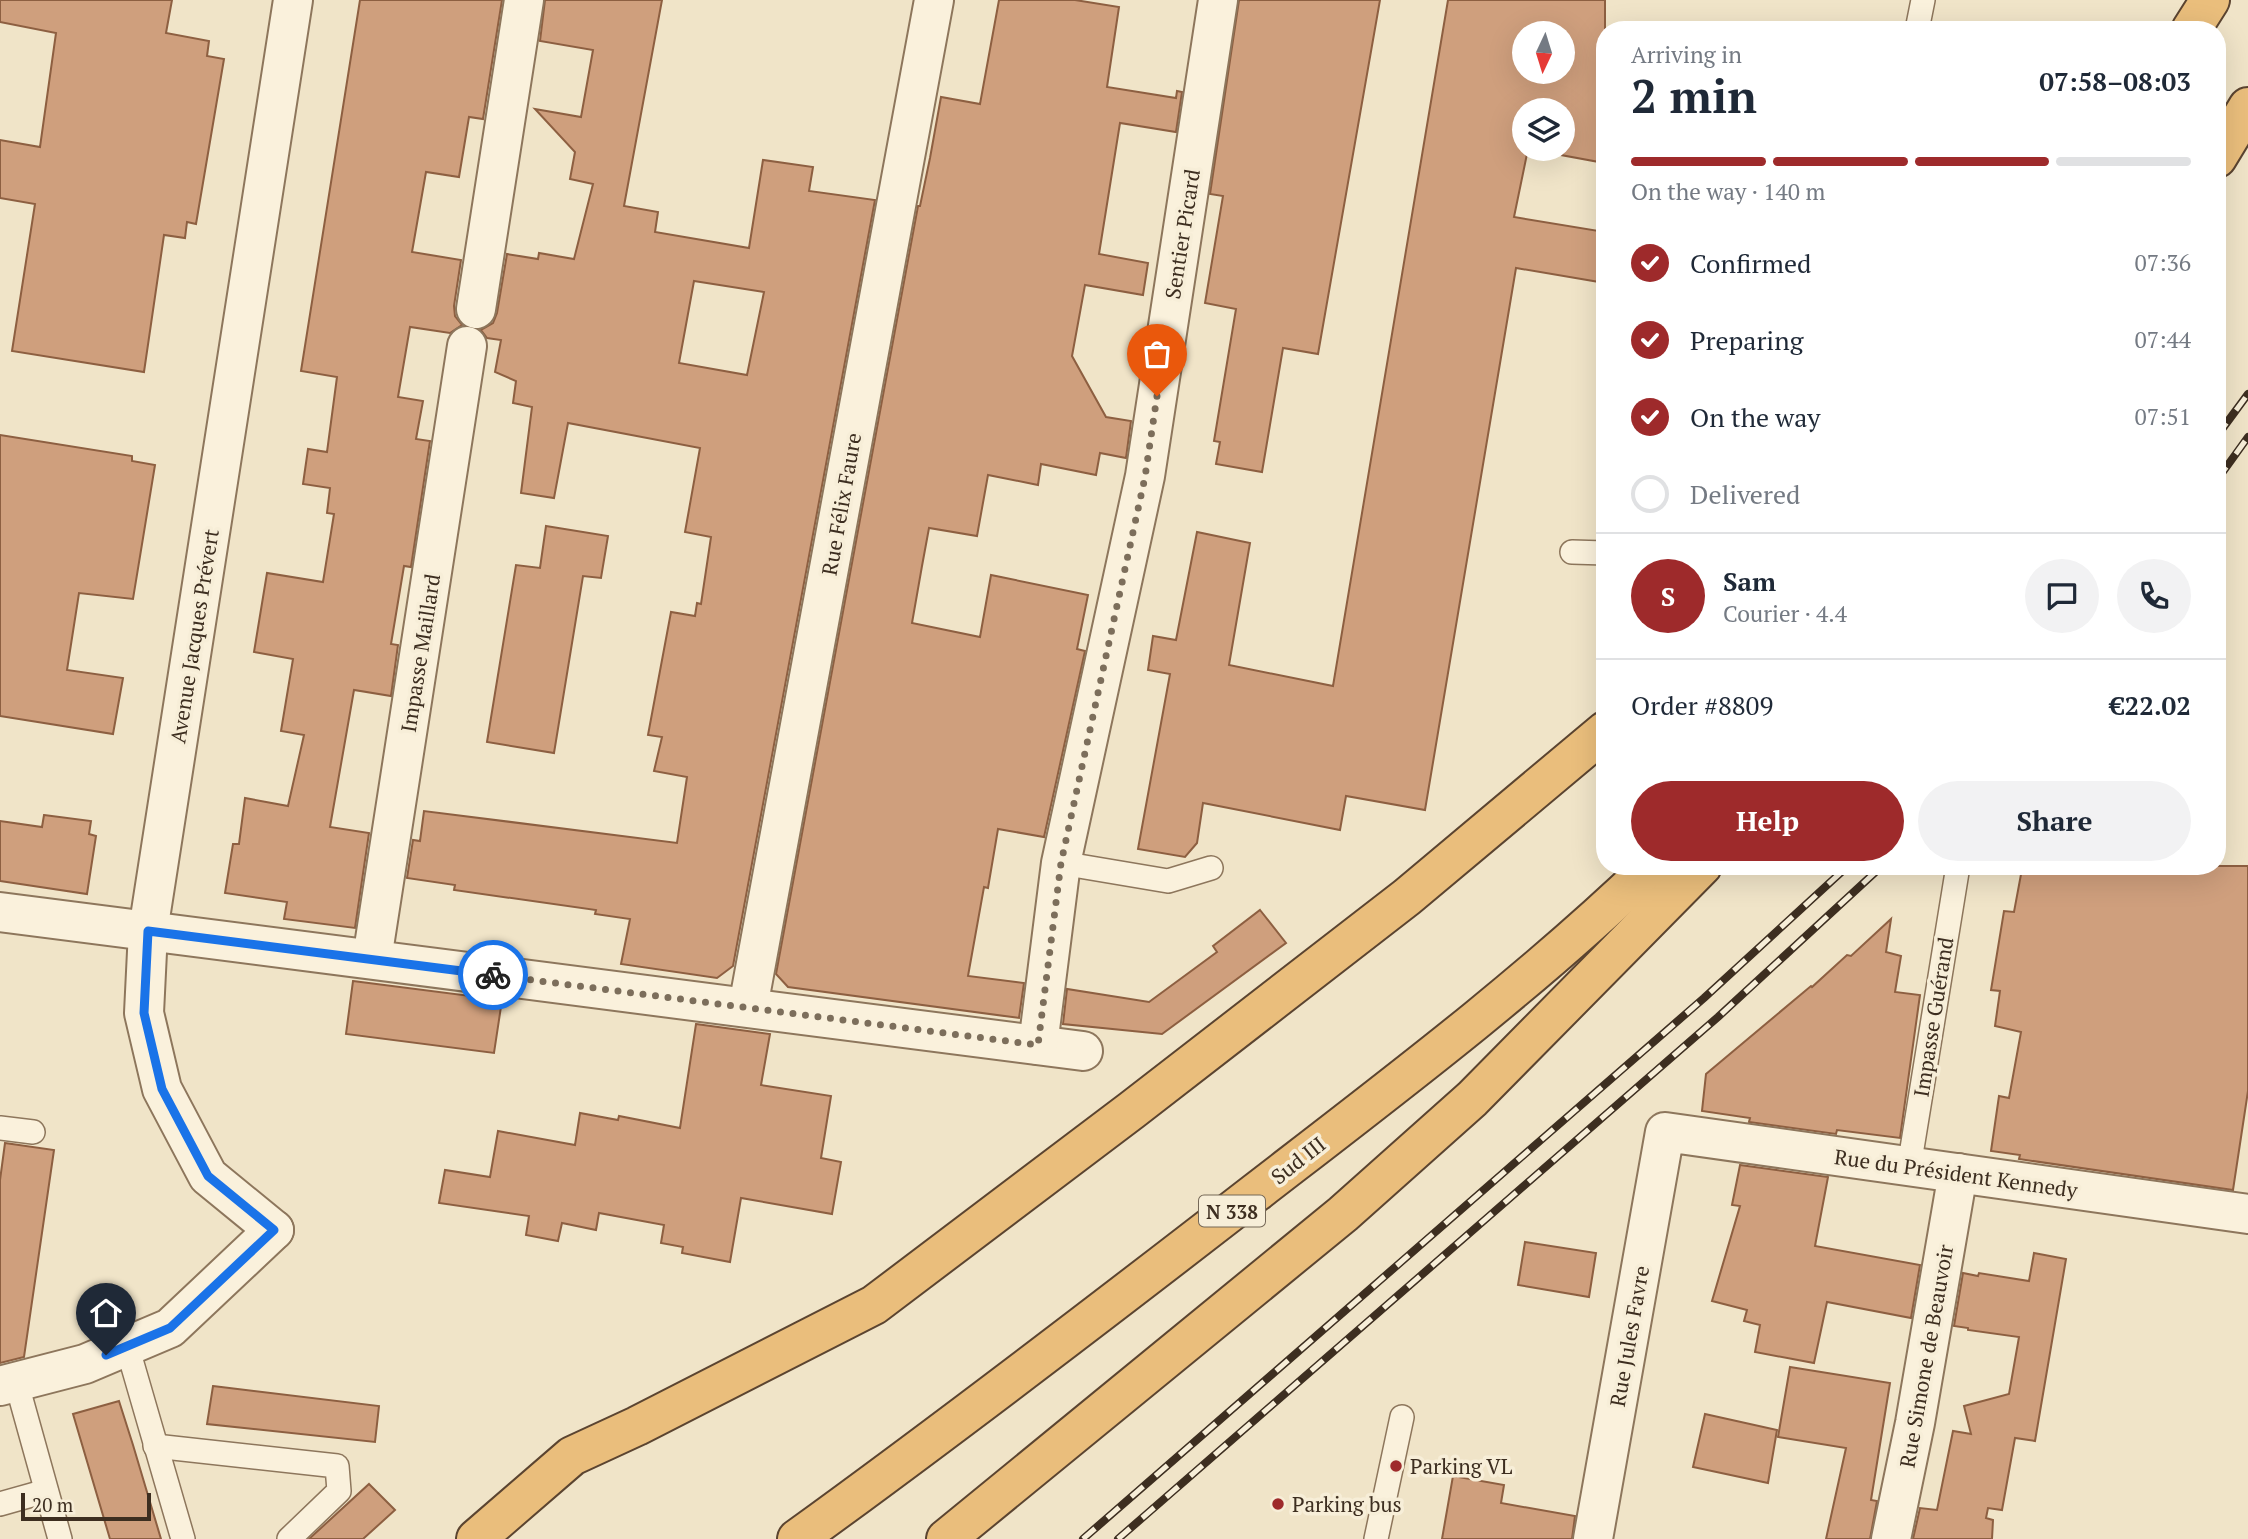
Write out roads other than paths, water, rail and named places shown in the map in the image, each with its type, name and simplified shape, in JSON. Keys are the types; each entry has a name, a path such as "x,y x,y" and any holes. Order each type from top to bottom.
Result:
{"highway":[{"path":"2197,21 2210,0"},
{"path":"2226,143 2248,107"},
{"path":"477,1539 572,1456 649,1420 874,1305 1407,897 1596,739"},
{"name":"Sud III","path":"797,1539 958,1422 1447,1045 1587,928 1643,875"},
{"path":"946,1539 1343,1214 1462,1108 1579,994 1693,875"}],"street":[{"name":"Avenue Jacques Prévert","path":"127,1346 170,1328 274,1230 208,1176 162,1089 144,1013 148,931 293,0"},
{"path":"476,309 524,0"},
{"name":"Rue Félix Faure","path":"748,1007 934,0"},
{"name":"Sentier Picard","path":"1038,1045 1061,863 1145,477 1218,0"},
{"name":"Impasse Maillard","path":"372,959 467,346"},
{"path":"0,912 1083,1051"},
{"name":"Rue du Président Kennedy","path":"1665,1132 1909,1167 2247,1207"},
{"name":"Rue Jules Favre","path":"1593,1539 1665,1132"},
{"name":"Rue Simone de Beauvoir","path":"1891,1539 1918,1409 1958,1173"},
{"path":"8,1383 85,1364 127,1346"}],"lane":[{"path":"1919,21 1923,0"},
{"path":"1572,552 1596,553"},
{"path":"1061,863 1168,881 1211,869"},
{"name":"Impasse Guérand","path":"1909,1167 1957,875"},
{"path":"0,1128 33,1132"},
{"path":"127,1346 183,1539"},
{"path":"8,1383 60,1539"},
{"path":"1376,1539 1402,1416"},
{"path":"156,1446 337,1466 339,1491 289,1539"},
{"path":"0,1504 46,1491"}],"railway":[{"path":"2226,424 2248,394"},
{"path":"2226,468 2248,437"},
{"path":"1083,1539 1704,998 1838,875"},
{"path":"1118,1539 1718,1017 1872,875"}],"place":[{"name":"Parking VL","path":"1396,1466"},
{"name":"Parking bus","path":"1278,1504"}]}
